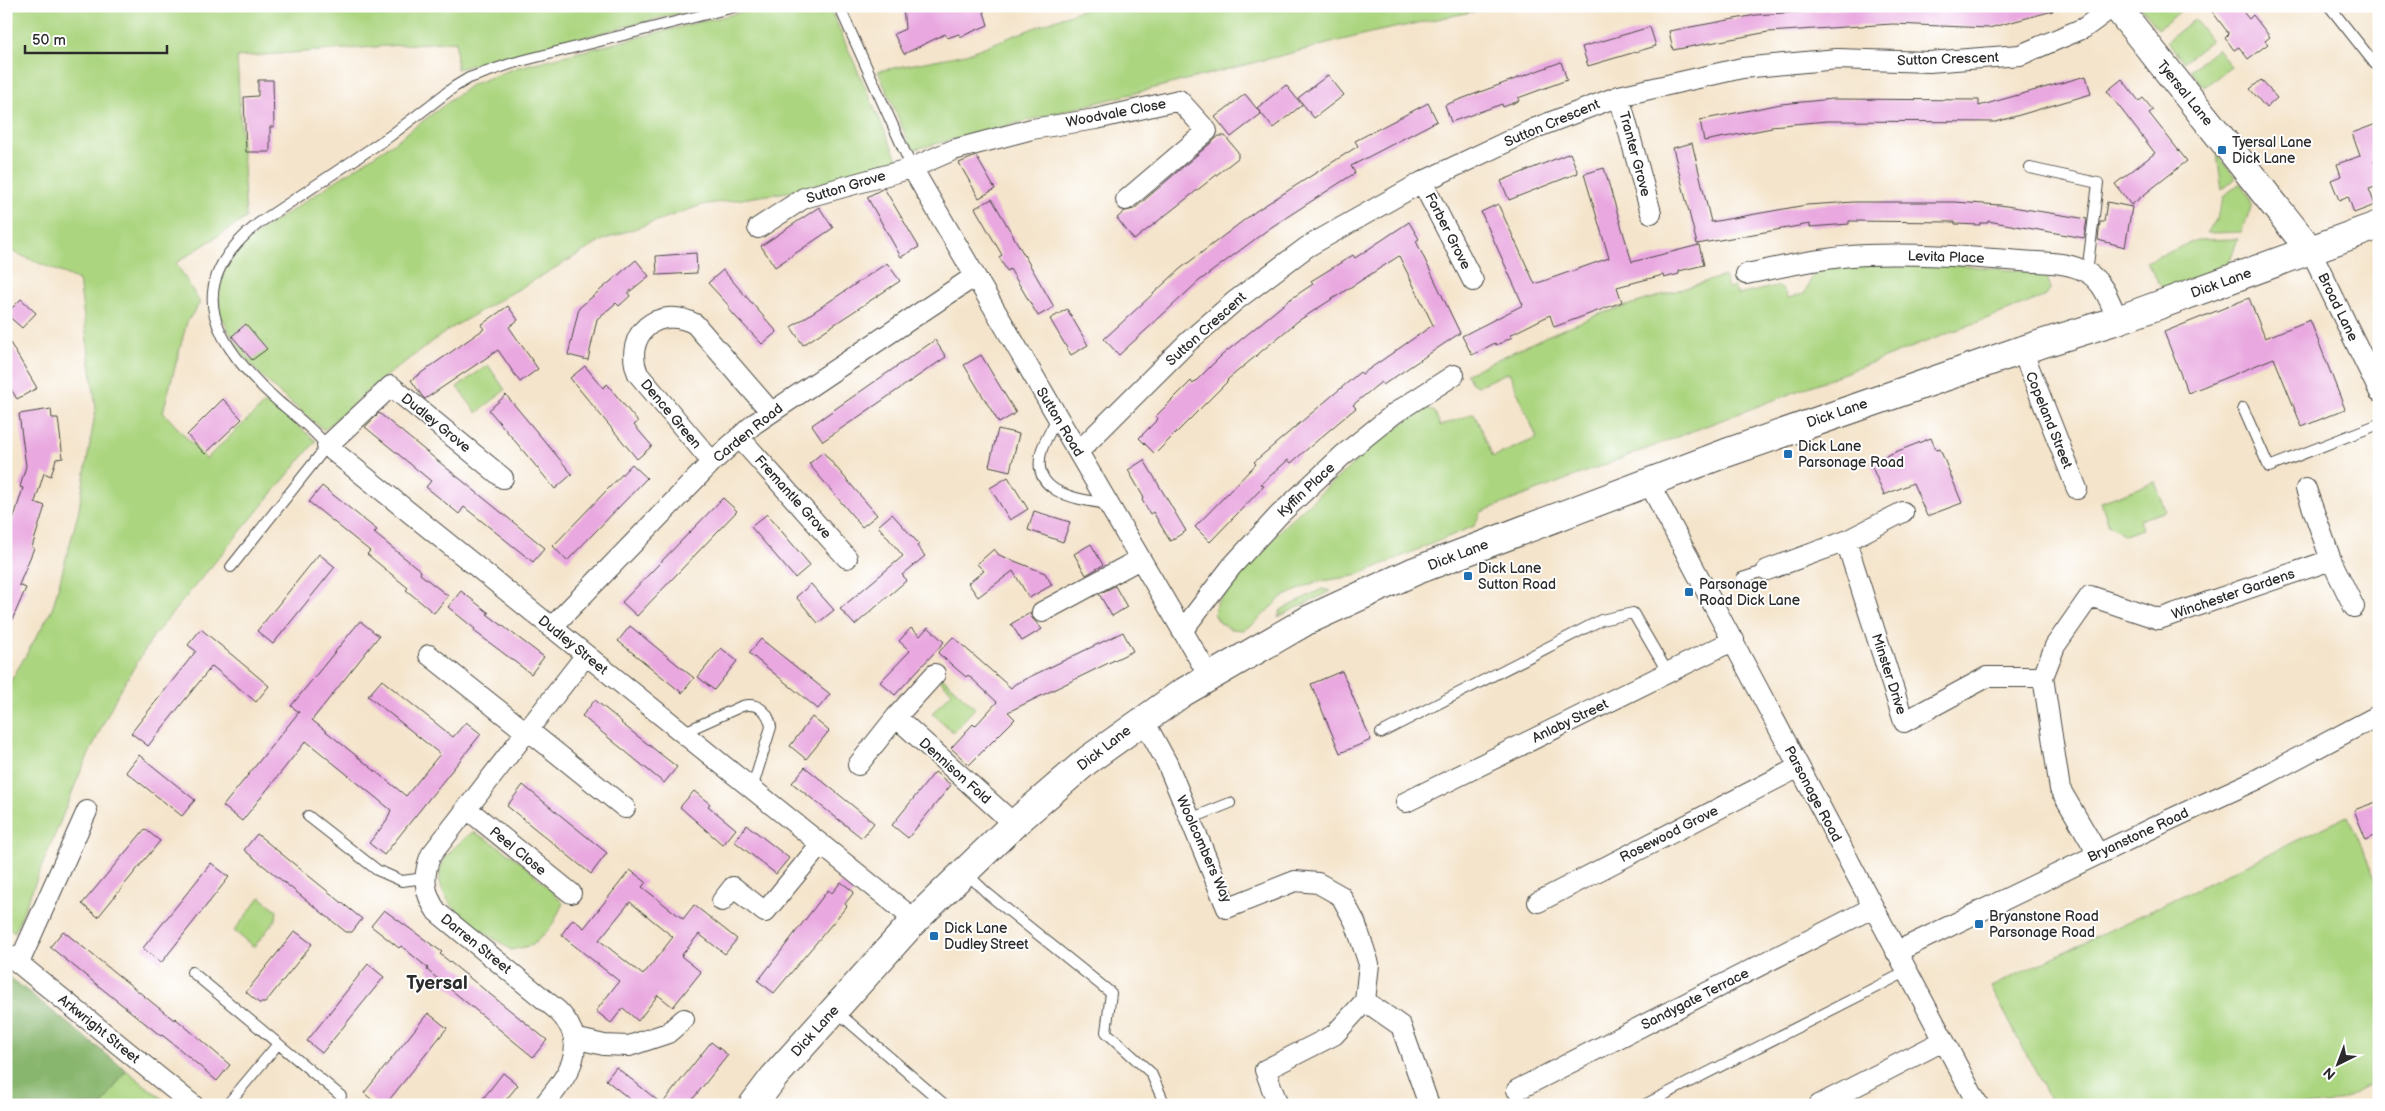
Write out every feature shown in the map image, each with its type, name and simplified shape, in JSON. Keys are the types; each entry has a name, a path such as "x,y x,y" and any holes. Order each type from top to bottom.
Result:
{"street":[{"name":"Sutton Crescent","path":"1078,452 1188,342 1235,301 1307,247 1422,182 1538,127 1619,96 1742,68 1837,59 1928,62 2020,55 2084,28 2115,6"},
{"name":"Tyersal Lane","path":"2115,6 2311,251"},
{"name":"Tranter Grove","path":"1619,96 1651,212"},
{"name":"Woodvale Close","path":"912,168 953,150 1004,135 1096,119 1179,100 1207,131 1126,200"},
{"name":"Sutton Grove","path":"758,228 804,198 912,168"},
{"name":"Sutton Road","path":"912,168 1209,676"},
{"name":"Forber Grove","path":"1422,182 1474,281"},
{"name":"Dick Lane","path":"753,1105 774,1076 915,920 1014,824 1088,760 1142,719 1209,676 1308,620 1415,571 1792,429 2022,350 2118,320 2379,225"},
{"name":"Broad Lane","path":"2311,251 2379,391"},
{"name":"Levita Place","path":"1746,274 1807,262 1865,255 1959,256 2065,265 2088,273 2104,289 2118,320"},
{"name":"Carden Road","path":"552,628 712,462 739,437 771,412 975,276"},
{"name":"Dence Green","path":"712,462 638,374 635,366 634,347 643,330 650,324 658,319 677,317 695,324 771,412"},
{"name":"Copeland Street","path":"2022,350 2078,489"},
{"name":"Kyffin Place","path":"1182,631 1232,566 1279,515 1343,455 1395,413 1454,375"},
{"name":"Dudley Grove","path":"327,446 391,386 504,478"},
{"name":"Fremantle Grove","path":"739,437 847,558"},
{"name":"Dudley Street","path":"327,446 915,920"},
{"name":"Parsonage Road","path":"1649,483 1734,640 1872,908 1978,1105"},
{"path":"2306,489 2331,560 2354,607"},
{"path":"1767,570 1846,541 1903,512"},
{"name":"Minster Drive","path":"1846,541 1904,722 1987,677 2043,677"},
{"path":"1042,612 1140,559"},
{"name":"Winchester Gardens","path":"2098,854 2060,789 2043,677 2055,646 2090,596 2159,619 2331,560"},
{"name":"Anlaby Street","path":"1406,802 1734,640"},
{"path":"429,655 626,808"},
{"path":"425,878 431,855 586,655"},
{"path":"858,766 896,717 935,674"},
{"name":"Bryanstone Road","path":"1896,952 2256,780 2379,715"},
{"name":"Dennison Fold","path":"896,717 1014,824"},
{"name":"Woolcombers Way","path":"1142,719 1167,763 1228,908 1295,881 1318,884 1341,896 1355,922 1369,964 1365,1001"},
{"name":"Rosewood Grove","path":"1538,902 1799,767"},
{"name":"Peel Close","path":"466,808 571,893"},
{"path":"13,958 88,811"},
{"path":"722,901 733,887 765,912 820,845"},
{"name":"Darren Street","path":"425,878 426,890 438,912 557,1010 565,1018 574,1038"},
{"name":"Sandygate Terrace","path":"1517,1090 1872,908"},
{"name":"Arkwright Street","path":"13,958 193,1105"},
{"path":"1278,1105 1265,1070 1334,1035 1365,1001 1401,1026 1429,1105"},
{"path":"544,1105 569,1070 573,1060 574,1038 604,1045 629,1046 668,1033 684,1019"},
{"path":"1818,1105 1943,1041"}],"lane":[{"path":"231,567 327,446 318,434 278,401 250,373 223,339 215,321 212,303 220,268 227,253 241,237 390,136 454,87 469,78 513,63 738,6"},
{"path":"839,6 912,168"},
{"path":"2329,6 2375,64 2379,66"},
{"path":"2030,168 2098,183 2088,273"},
{"path":"2243,408 2269,466 2379,424"},
{"path":"1058,417 1042,448 1041,467 1048,484 1063,495 1108,504"},
{"path":"1742,578 1767,570"},
{"path":"1381,733 1600,620 1633,613 1668,673"},
{"path":"682,732 742,706 752,705 762,709 769,717 771,728 752,789"},
{"path":"1190,819 1230,803"},
{"path":"308,816 376,870 402,881 425,878"},
{"path":"964,871 988,894 1111,993 1106,1032 1151,1073 1165,1105"},
{"path":"192,972 341,1096"},
{"path":"1644,1105 1906,972"},
{"path":"835,1009 945,1105"},
{"path":"227,1105 278,1044"}],"green space":[{"path":"6,6 708,6 457,69 456,41 237,57 246,218 176,263 200,303 187,322 163,412 206,459 264,404 275,406 316,441 154,635 117,695 80,773 15,932 6,926 6,689 52,610 78,514 96,408 79,280 6,249"},
{"path":"765,6 829,6 898,161 794,191 702,205 605,239 448,330 378,382 324,430 277,391 241,353 221,316 219,300 220,284 225,269 234,255 263,229 395,142 471,85 515,68"},
{"path":"1091,6 1500,6 1370,33 912,150 878,71 966,54"},
{"path":"2140,6 2185,6 2186,7 2158,29"},
{"path":"2195,19 2211,41 2184,62 2167,41"},
{"path":"2217,48 2231,67 2204,87 2190,70"},
{"path":"2217,154 2236,178 2222,190"},
{"path":"2240,183 2251,201 2250,211 2241,232 2206,233 2217,217 2224,196"},
{"path":"2238,239 2228,265 2163,289 2146,262 2197,240"},
{"path":"1939,263 2042,273 2048,278 2050,290 2046,296 1481,512 1474,526 1355,576 1315,582 1281,598 1254,624 1242,630 1231,629 1220,623 1214,614 1217,603 1239,574 1284,526 1384,436 1425,408 1435,412 1440,426 1474,413 1493,457 1537,438 1509,372 1477,386 1472,383 1466,374 1597,315 1724,276 1728,288 1734,286 1738,295 1776,286 1782,289 1788,298 1804,294 1812,277 1824,266"},
{"path":"488,365 505,390 477,413 457,387"},
{"path":"2155,482 2166,511 2139,520 2142,529 2125,535 2109,525 2101,502"},
{"path":"1322,589 1331,591 1278,617 1281,610"},
{"path":"942,677 975,708 953,732 932,713 952,692 940,680"},
{"path":"2348,816 2379,887 2379,1080 2330,1105 2053,1105 1991,987"},
{"path":"473,832 510,854 543,882 563,903 552,926 533,945 511,950 460,914 449,902 442,890 440,876 443,862 452,849"},
{"path":"260,897 277,910 276,919 254,947 234,931"},
{"path":"6,974 126,1070 102,1105 6,1105"},
{"path":"126,1070 170,1105 102,1105"}],"building":[{"path":"903,6 982,6 988,25 960,37 959,34 947,38 945,34 904,54 894,34 905,29"},
{"path":"1882,6 1986,9 1997,6 2052,6 2053,11 1989,28 1893,24 1768,32 1673,50 1669,31 1756,15"},
{"path":"2208,6 2238,6 2249,19 2253,15 2270,37 2265,41 2268,44 2248,59 2239,47 2234,50 2225,38 2229,34"},
{"path":"1650,27 1656,46 1588,66 1582,47"},
{"path":"1561,62 1567,80 1518,98 1519,101 1503,107 1502,104 1451,122 1445,105"},
{"path":"1328,75 1344,95 1314,118 1298,98"},
{"path":"2086,76 2091,94 1996,122 1827,121 1771,126 1772,128 1704,141 1700,120 1781,104 1833,99 1979,100 1979,106"},
{"path":"2122,79 2139,101 2143,98 2153,110 2149,113 2187,161 2131,205 2115,184 2155,153 2107,91"},
{"path":"258,80 273,80 274,127 270,127 270,152 246,152 244,97 258,96"},
{"path":"2261,80 2277,98 2266,108 2250,89"},
{"path":"1286,85 1302,105 1273,128 1257,108"},
{"path":"1245,94 1261,114 1231,137 1215,117"},
{"path":"1428,103 1437,121 1351,166 1355,173 1270,228 1199,281 1119,355 1104,339 1180,269 1256,211 1358,146 1355,141"},
{"path":"2379,123 2379,159 2374,160 2379,175 2379,186 2369,189 2375,205 2354,213 2348,196 2339,200 2331,180 2341,176 2337,164 2360,156 2352,133"},
{"path":"1219,136 1225,136 1238,152 1238,158 1134,240 1117,218 1125,211 1134,209"},
{"path":"1692,143 1711,222 1806,205 1854,202 1954,202 2000,205 2087,219 2084,238 1988,221 1988,223 1980,223 1980,225 1955,224 1955,222 1849,221 1849,224 1810,227 1810,224 1697,244 1673,148"},
{"path":"1570,153 1578,173 1509,200 1501,181"},
{"path":"976,156 995,189 979,198 959,163"},
{"path":"1604,168 1632,262 1699,245 1704,265 1679,271 1679,274 1664,278 1663,275 1617,287 1622,302 1554,327 1550,315 1510,335 1512,337 1503,342 1496,345 1495,343 1472,355 1462,336 1523,305 1481,212 1498,204 1535,284 1609,258 1584,174"},
{"path":"884,188 919,247 901,257 867,197"},
{"path":"992,199 1054,307 1038,316 1010,269 1007,271 999,257 1002,255 975,208"},
{"path":"2107,202 2132,207 2125,247 2098,240 2100,222 2104,222"},
{"path":"819,207 833,228 775,267 761,246"},
{"path":"1409,222 1419,239 1416,241 1460,333 1383,385 1381,382 1353,405 1356,408 1291,463 1288,460 1261,484 1264,486 1210,542 1195,527 1256,464 1254,462 1360,372 1362,374 1433,325 1399,256 1298,321 1227,380 1155,454 1139,438 1158,419 1156,416 1191,381 1193,384 1221,356 1289,300 1313,284 1311,281 1353,255 1355,258"},
{"path":"696,253 697,273 657,275 656,256"},
{"path":"636,260 649,276 628,293 630,296 619,306 616,303 597,319 588,360 568,355 579,308"},
{"path":"887,263 900,281 803,345 791,327"},
{"path":"723,270 777,332 762,344 734,315 729,309 730,307 708,283"},
{"path":"2249,298 2265,338 2310,320 2345,409 2302,427 2274,358 2188,393 2164,332"},
{"path":"21,299 36,313 22,328 6,314"},
{"path":"508,306 518,320 509,327 538,369 520,382 498,350 425,399 411,380 484,329 481,325"},
{"path":"1067,309 1088,345 1071,355 1050,319"},
{"path":"246,324 267,349 252,360 232,336"},
{"path":"6,336 37,388 17,399 6,381"},
{"path":"935,340 946,357 823,441 812,425"},
{"path":"981,355 1016,413 999,423 964,365"},
{"path":"585,366 603,388 607,384 638,422 634,425 652,446 637,459 570,378"},
{"path":"506,395 572,474 555,489 489,410"},
{"path":"223,399 242,419 205,454 187,435"},
{"path":"51,409 52,418 58,418 63,458 56,459 51,476 44,473 35,502 45,506 32,547 34,548 19,585 26,588 6,634 6,543 23,488 20,487 26,466 19,414"},
{"path":"379,413 545,548 533,562 464,507 459,514 426,487 431,481 365,427"},
{"path":"998,429 1019,434 1010,471 989,466"},
{"path":"1931,438 1936,450 1940,449 1962,503 1927,516 1913,483 1884,495 1870,462"},
{"path":"823,452 877,515 862,527 809,464"},
{"path":"1144,460 1186,531 1170,541 1153,512 1150,514 1142,500 1144,498 1128,470"},
{"path":"632,464 647,478 567,561 553,546"},
{"path":"1008,477 1028,509 1010,520 990,488"},
{"path":"322,486 377,530 374,533 421,571 420,574 448,596 434,613 406,590 408,588 367,554 370,551 309,502"},
{"path":"723,498 737,511 637,616 622,602"},
{"path":"1034,511 1070,522 1063,542 1028,530"},
{"path":"767,514 810,565 795,578 751,527"},
{"path":"892,514 919,544 917,546 925,556 902,575 907,580 855,625 840,609 903,556 878,526"},
{"path":"1091,544 1103,565 1086,575 1074,554"},
{"path":"994,549 999,555 1045,573 1052,585 1029,598 1013,571 978,597 968,583 984,571 977,564"},
{"path":"319,554 335,567 273,644 257,631"},
{"path":"811,584 834,610 818,623 796,597"},
{"path":"1115,586 1127,607 1112,616 1099,594"},
{"path":"461,591 489,613 487,614 544,657 531,674 474,631 475,629 448,607"},
{"path":"1030,613 1042,629 1022,641 1011,624"},
{"path":"360,621 379,636 312,720 406,796 440,754 368,696 382,680 453,737 466,722 481,734 384,855 369,843 386,822 391,810 306,741 242,821 223,806 299,712 291,706"},
{"path":"630,626 694,678 682,693 618,641"},
{"path":"928,627 944,642 895,695 880,682 910,651 899,641 911,628 920,636"},
{"path":"201,629 269,686 256,702 212,666 148,746 131,733 196,651 188,645"},
{"path":"1123,632 1133,651 1008,712 1015,719 969,765 951,748 997,702 968,675 966,677 938,653 953,637 1011,688 1015,684"},
{"path":"761,639 830,694 818,709 749,653"},
{"path":"721,648 737,661 714,690 698,677"},
{"path":"1342,671 1371,740 1340,753 1311,684"},
{"path":"595,700 677,767 664,783 582,716"},
{"path":"812,717 829,731 806,759 790,746"},
{"path":"139,755 195,800 182,816 126,772"},
{"path":"805,767 874,823 862,838 792,783"},
{"path":"935,772 951,785 908,838 892,825"},
{"path":"523,785 607,853 591,874 507,806"},
{"path":"694,791 710,804 708,806 736,829 723,845 680,807"},
{"path":"2379,801 2379,834 2366,840 2354,810"},
{"path":"747,825 789,858 776,874 734,841"},
{"path":"145,829 160,841 98,917 82,904"},
{"path":"257,834 362,919 352,932 346,932 244,850"},
{"path":"211,863 229,877 161,963 143,948"},
{"path":"630,870 646,882 642,887 683,919 694,905 737,939 725,954 699,934 681,956 701,972 673,1007 658,995 638,1021 623,1008 611,1023 596,1011 619,981 561,935 573,919 584,928","holes":["630,902 673,937 643,975 599,940"]},
{"path":"841,882 854,892 845,904 847,906 774,993 758,981 828,890 832,893"},
{"path":"384,910 442,952 440,954 547,1040 533,1057 427,970 428,968 401,946 399,948 371,926"},
{"path":"63,931 174,1020 175,1018 230,1065 217,1081 176,1046 50,947"},
{"path":"295,931 312,944 265,1003 259,1003 246,992"},
{"path":"368,964 384,977 322,1053 307,1041"},
{"path":"428,1013 447,1028 385,1105 378,1105 364,1093"},
{"path":"711,1042 728,1055 688,1105 637,1105 606,1080 616,1067 662,1104"},
{"path":"503,1073 518,1085 502,1105 478,1105"}],"place":[{"name":"Tyersal Lane Dick Lane","path":"2222,150"},
{"name":"Dick Lane Parsonage Road","path":"1788,454"},
{"name":"Dick Lane Sutton Road","path":"1468,576"},
{"name":"Parsonage Road Dick Lane","path":"1689,592"},
{"name":"Bryanstone Road Parsonage Road","path":"1979,924"},
{"name":"Dick Lane Dudley Street","path":"934,936"}],"district":[{"name":"Tyersal","path":"437,983"}]}
